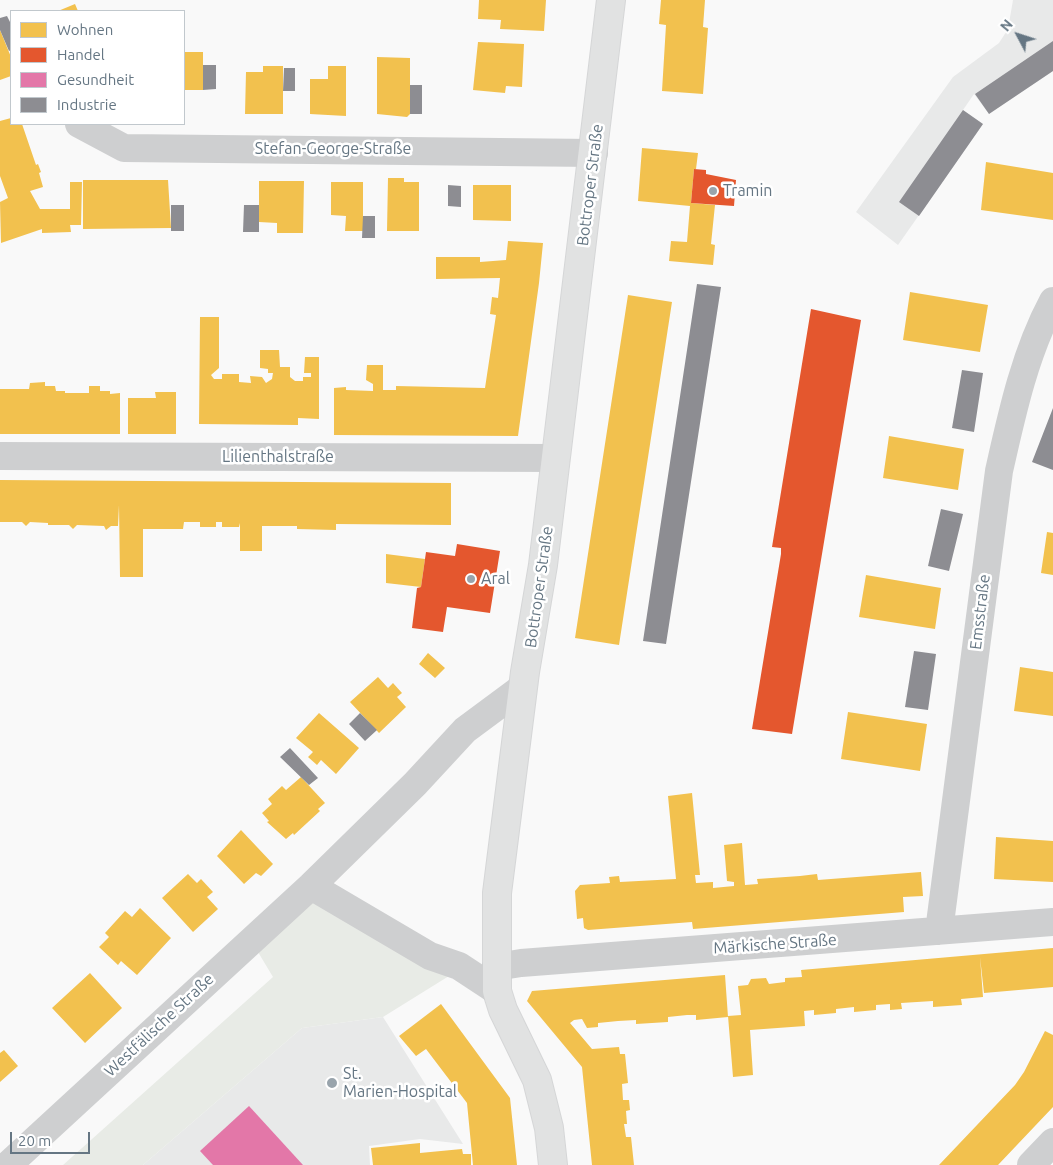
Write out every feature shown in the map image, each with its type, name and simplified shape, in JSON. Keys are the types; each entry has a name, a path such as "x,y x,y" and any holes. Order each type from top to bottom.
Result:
{"main road":[{"name":"Bottroper Straße","path":"553,1165 549,1128 537,1080 503,1010 497,979 497,893 523,687 536,618 611,0"}],"street":[{"name":"Stefan-George-Straße","path":"81,125 124,148 594,152"},
{"name":"Emsstraße","path":"939,931 999,470 1013,407 1032,348 1053,301"},
{"name":"Lilienthalstraße","path":"0,456 556,458"},
{"name":"Westfälische Straße","path":"8,1165 311,886 415,784 465,730 523,687"},
{"path":"311,886 430,956 497,979"},
{"name":"Märkische Straße","path":"497,979 939,931 1053,922"},
{"path":"1031,1165 1053,1142"}],"shaded area":[{"path":"1013,0 1053,0 1053,71 989,114 974,94 963,110 983,124 898,245 856,212 953,77 999,43 1008,29"},
{"path":"318,895 449,976 383,1017 302,1028 143,1165 63,1165 273,977 258,952"},
{"name":"St. Marien-Hospital","path":"383,1017 463,1144 420,1139 369,1146 370,1165 143,1165 302,1028"}],"building: Wohnen":[{"path":"479,0 546,0 544,31 500,29 501,20 478,19"},
{"path":"661,0 705,0 703,27 708,28 703,94 662,91 666,25 659,24"},
{"path":"75,4 78,10 60,10"},
{"path":"0,30 10,55 10,76 0,80"},
{"path":"478,42 524,44 522,87 506,86 505,93 473,90"},
{"path":"185,52 203,52 203,90 185,90"},
{"path":"377,57 410,58 410,114 407,117 377,114"},
{"path":"263,66 283,66 283,114 245,114 246,72 263,72"},
{"path":"328,66 346,66 346,116 310,114 310,79 328,79"},
{"path":"10,118 10,125 22,125 36,165 38,164 41,172 39,173 43,187 30,191 40,209 70,209 70,182 82,182 81,225 70,225 71,232 42,233 42,229 1,243 0,202 8,198 0,176 0,121"},
{"path":"642,148 698,153 696,169 694,169 691,203 715,205 711,244 715,245 713,265 669,261 671,241 687,242 690,206 638,201"},
{"path":"986,162 1053,173 1053,220 981,210"},
{"path":"388,178 404,178 404,182 419,182 419,231 387,231"},
{"path":"83,180 168,180 171,228 83,229"},
{"path":"259,181 304,181 303,233 277,233 277,223 259,222"},
{"path":"331,182 363,182 363,231 345,231 346,216 331,215"},
{"path":"473,185 511,185 511,221 473,220"},
{"path":"508,241 543,243 518,436 334,435 334,388 346,387 346,390 373,391 373,384 366,380 367,365 383,365 383,390 396,390 396,386 485,388 496,315 490,314 492,297 498,298 500,278 436,279 436,257 480,257 480,262 506,260"},
{"path":"910,292 988,305 980,352 903,340"},
{"path":"628,295 672,302 619,645 575,638"},
{"path":"200,317 219,317 219,368 211,375 214,379 222,379 222,374 239,374 239,382 251,383 250,376 262,377 266,383 272,379 273,373 268,373 268,369 260,368 260,350 279,350 280,367 290,367 290,377 295,381 303,381 303,377 311,377 311,373 304,373 305,357 319,357 319,419 298,418 298,425 199,424"},
{"path":"45,382 45,386 55,386 56,391 65,391 65,393 89,393 89,386 100,386 100,391 110,391 110,394 120,393 120,434 0,434 0,389 29,389 30,383"},
{"path":"155,392 176,392 176,434 128,434 128,398 156,398"},
{"path":"889,436 964,449 958,490 883,478"},
{"path":"0,480 451,483 451,525 336,524 336,530 297,529 297,526 262,526 262,551 240,551 240,523 239,527 222,527 222,522 216,522 216,527 200,527 200,522 184,522 183,529 143,529 143,577 120,577 119,505 118,526 111,526 106,530 104,526 77,525 73,529 69,525 48,525 48,523 30,522 26,526 22,522 0,522"},
{"path":"1047,532 1053,533 1053,575 1041,573"},
{"path":"386,554 425,559 421,587 386,583"},
{"path":"866,575 941,588 935,629 859,617"},
{"path":"428,653 445,668 435,678 419,664"},
{"path":"1020,667 1053,672 1053,716 1014,711"},
{"path":"378,677 388,688 393,683 402,693 397,697 406,707 379,733 350,702"},
{"path":"848,712 927,724 920,771 841,759"},
{"path":"319,713 359,748 336,774 321,760 317,765 308,757 313,752 296,738"},
{"path":"301,777 325,803 318,809 320,811 294,835 293,833 286,839 267,822 269,821 262,813 272,804 268,799 282,786 286,790"},
{"path":"692,793 700,875 695,875 696,883 713,882 713,888 734,886 734,882 727,881 724,845 742,843 745,885 758,884 757,879 817,874 818,880 921,872 923,896 903,897 904,912 693,929 692,922 588,930 584,928 583,918 577,919 575,891 580,885 610,883 609,877 619,876 620,882 676,879 668,796"},
{"path":"241,830 273,864 261,876 256,873 244,884 217,856"},
{"path":"996,837 1053,841 1053,882 994,879"},
{"path":"188,874 197,883 201,879 213,892 207,897 218,909 193,932 162,898"},
{"path":"140,908 171,938 137,975 121,961 118,965 99,947 109,937 105,933 125,911 132,917"},
{"path":"1053,948 1053,987 984,993 980,957 983,997 961,999 962,1005 933,1007 933,1001 901,1003 902,1009 890,1010 890,1004 876,1005 876,1010 854,1012 854,1007 836,1009 836,1013 814,1015 814,1010 804,1011 805,1026 750,1030 753,1075 733,1077 728,1016 741,1015 738,986 748,985 751,979 766,978 769,984 785,982 785,978 802,977 801,970"},
{"path":"90,973 122,1008 85,1043 52,1008"},
{"path":"725,975 728,1017 696,1020 696,1015 687,1015 668,1017 668,1022 636,1024 636,1020 618,1021 598,1023 598,1027 587,1028 582,1019 574,1020 570,1023 592,1049 619,1047 620,1054 625,1054 628,1083 622,1084 623,1100 629,1100 630,1110 626,1111 627,1124 624,1124 626,1137 631,1137 634,1165 592,1165 582,1067 527,1001 532,991"},
{"path":"441,1004 510,1098 517,1165 473,1165 467,1103 426,1049 416,1056 399,1036"},
{"path":"1045,1031 1053,1035 1053,1107 998,1165 939,1165 1015,1085 1024,1072"},
{"path":"4,1050 18,1066 0,1082 0,1053"},
{"path":"420,1143 420,1153 462,1149 463,1154 471,1154 471,1165 373,1165 371,1148"}],"building: Handel":[{"name":"Tramin","path":"694,169 706,170 706,174 736,180 734,206 691,203"},
{"path":"811,309 861,320 792,734 752,729 781,554 781,548 772,547"},
{"path":"457,544 500,551 490,613 447,607 443,632 412,628 417,588 421,587 426,552 455,556"}],"building: Gesundheit":[{"path":"249,1106 303,1165 213,1165 200,1151"}],"building: Industrie":[{"path":"7,16 10,22 9,51 0,30 0,18"},
{"path":"1053,41 1053,71 989,114 975,94"},
{"path":"203,65 216,65 216,89 203,90"},
{"path":"284,68 295,68 295,91 283,91"},
{"path":"410,85 422,85 422,114 410,114"},
{"path":"963,110 983,124 919,216 899,202"},
{"path":"448,185 461,186 461,207 448,206"},
{"path":"171,205 184,205 184,231 171,231"},
{"path":"244,205 259,205 259,232 243,232"},
{"path":"363,216 375,216 375,238 362,238"},
{"path":"697,284 721,287 666,644 643,641"},
{"path":"962,370 983,373 974,432 952,428"},
{"path":"1053,408 1053,470 1032,462"},
{"path":"941,509 963,514 949,571 928,566"},
{"path":"914,651 936,654 928,710 905,707"},
{"path":"360,713 377,730 365,741 349,724"},
{"path":"290,748 318,778 309,785 280,757"}],"place":[{"name":"Tramin","path":"713,191"},
{"name":"Aral","path":"471,579"},
{"name":"St. Marien-Hospital","path":"332,1083"}]}
